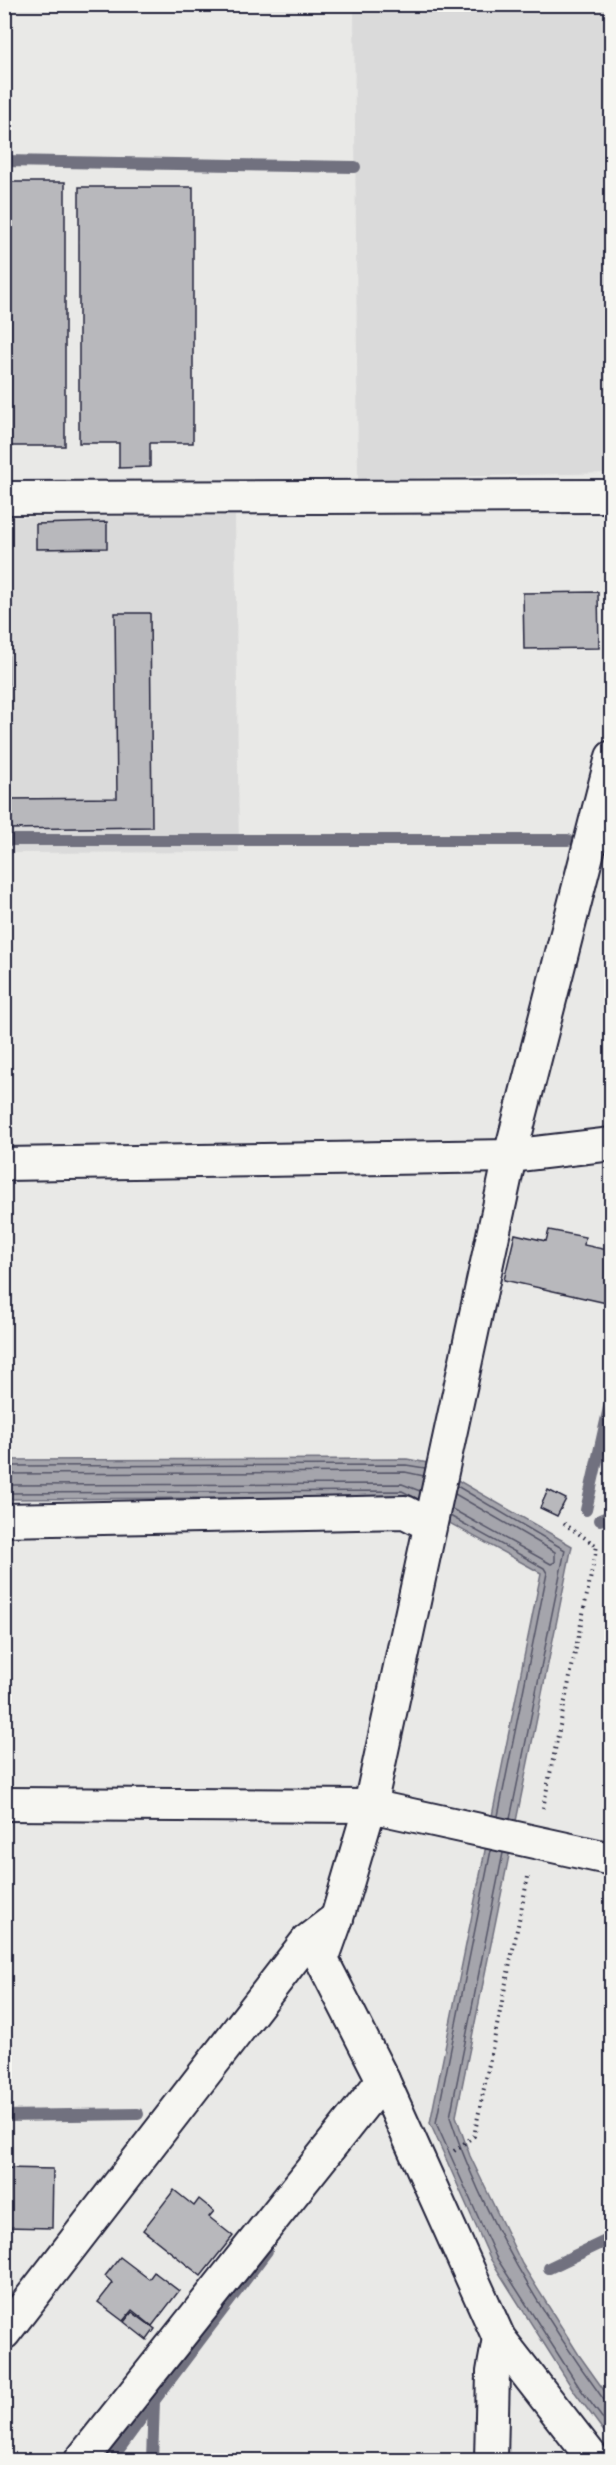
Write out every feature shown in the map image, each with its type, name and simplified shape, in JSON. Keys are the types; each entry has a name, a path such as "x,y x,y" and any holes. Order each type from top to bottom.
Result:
{"street":[{"path":"4,498 612,496"},
{"path":"594,2460 499,2338 383,2080 322,1960 337,1918 370,1806 510,1156 612,758"},
{"path":"4,1164 510,1156 612,1143"},
{"path":"4,1520 405,1512 430,1525"},
{"path":"4,1804 370,1806 612,1859"},
{"path":"4,2333 307,1941 337,1918"},
{"path":"81,2460 383,2080"},
{"path":"491,2460 493,2372 499,2338"}],"shaded area":[{"path":"354,5 611,5 611,473 358,479"},
{"path":"235,516 239,852 5,853 4,517"}],"water":[{"path":"407,1459 428,1463 572,1546 456,2116 470,2156 522,2264 579,2355 611,2400 611,2441 574,2391 491,2260 430,2123 541,1573 402,1497 5,1499 4,1460"}],"building":[{"path":"4,182 65,182 65,446 4,446"},
{"path":"79,187 193,187 193,443 150,443 150,467 119,468 119,443 79,443"},
{"path":"107,522 107,548 36,549 36,524"},
{"path":"4,591 7,591 10,805 4,805"},
{"path":"598,592 599,648 524,649 523,593"},
{"path":"115,613 150,613 152,827 6,829 5,806 11,805 10,799 117,798"},
{"path":"549,1230 585,1237 584,1245 612,1251 611,1304 504,1280 515,1234 546,1241"},
{"path":"548,1490 566,1499 557,1516 540,1508"},
{"path":"4,2168 53,2169 52,2228 4,2227"},
{"path":"174,2190 194,2206 199,2199 214,2211 209,2217 233,2236 201,2276 143,2230"},
{"path":"120,2257 149,2279 154,2272 179,2291 152,2326 132,2310 123,2321 98,2302 113,2283 105,2276"},
{"path":"132,2312 155,2329 147,2340 124,2322"}],"waterway":[{"path":"4,161 355,167"},
{"path":"4,840 568,840"},
{"path":"586,1510 612,1394"},
{"path":"600,1520 612,1515"},
{"path":"4,2116 138,2114"},
{"path":"549,2268 612,2238"},
{"path":"152,2460 154,2401 267,2251"},
{"path":"111,2460 154,2401"}]}
